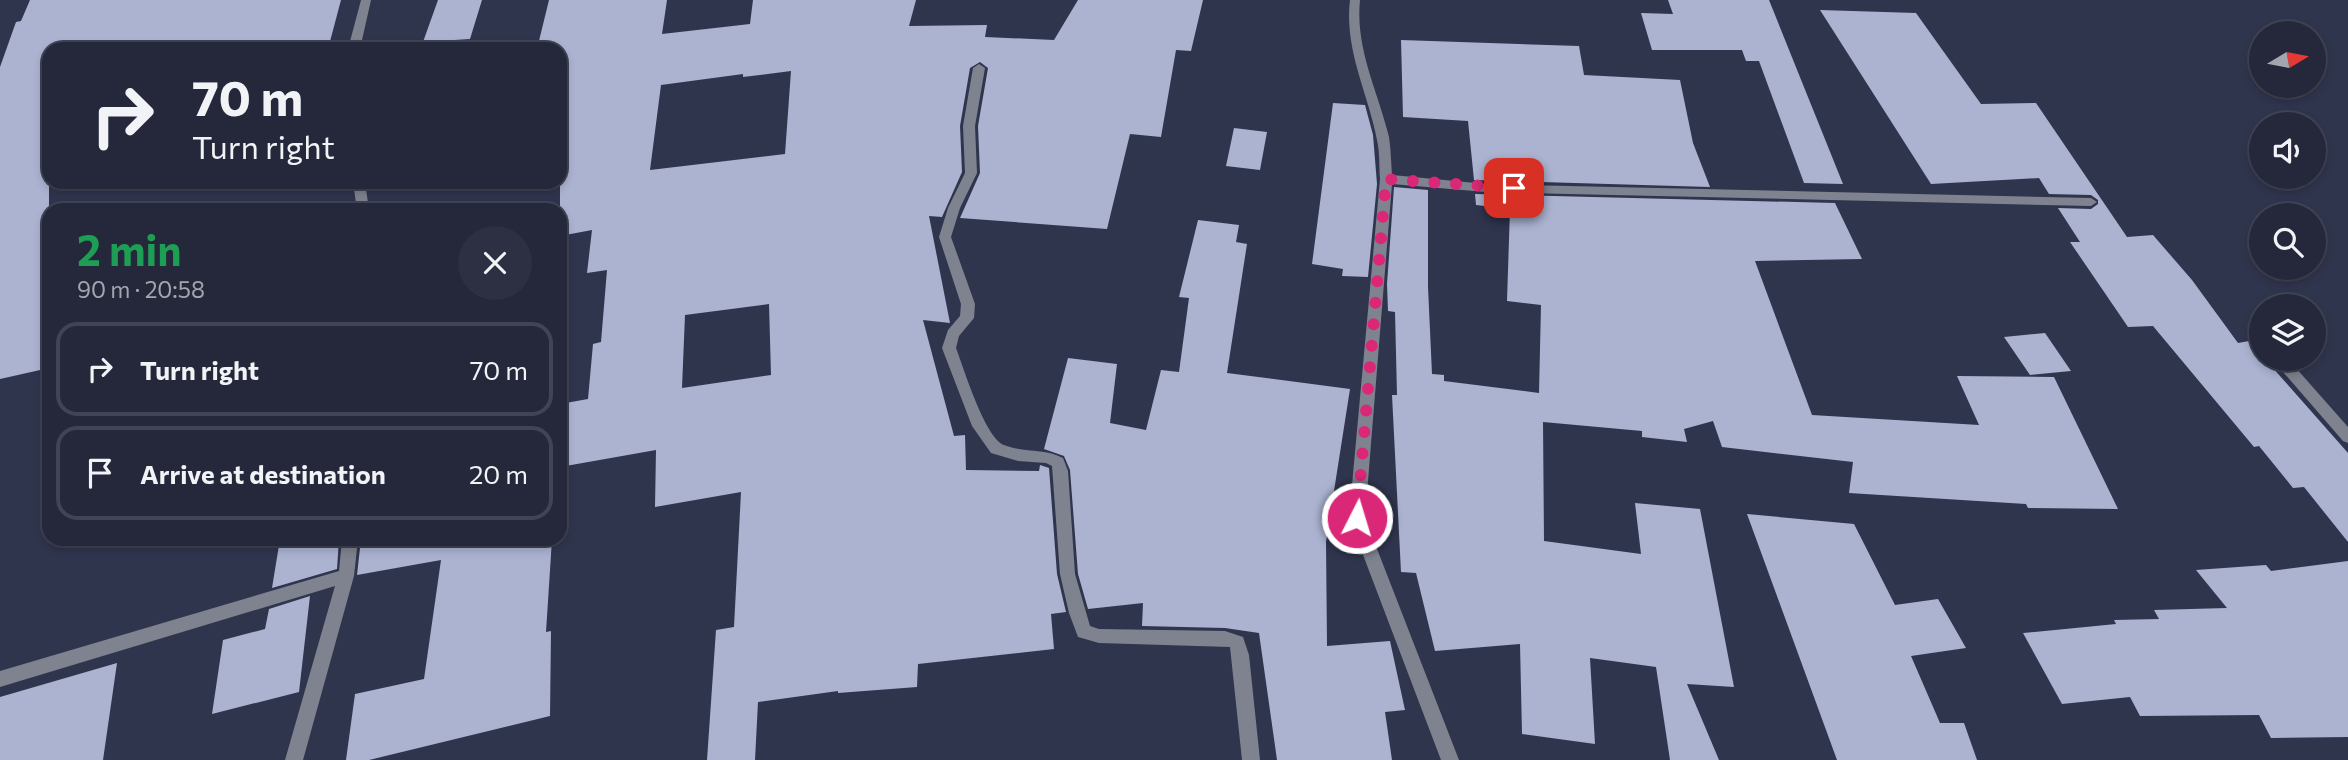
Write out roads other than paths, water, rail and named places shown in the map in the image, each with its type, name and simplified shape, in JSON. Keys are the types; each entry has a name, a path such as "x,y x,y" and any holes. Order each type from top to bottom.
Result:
{"street":[{"path":"356,42 366,0"},
{"path":"1355,0 1352,13 1365,82 1383,137 1386,179 1357,518 1450,760"},
{"path":"979,68 969,125 971,173 954,208 945,237 968,304 967,318 953,334 949,348 979,426 996,449 1018,455 1048,457 1058,463 1061,471 1064,542 1076,614 1083,632 1099,636 1225,638 1237,642 1241,654 1251,760"},
{"path":"1386,179 1486,188 2091,202"},
{"path":"2291,371 2348,437"},
{"path":"294,760 346,576 349,546"},
{"path":"0,679 346,576"}]}
